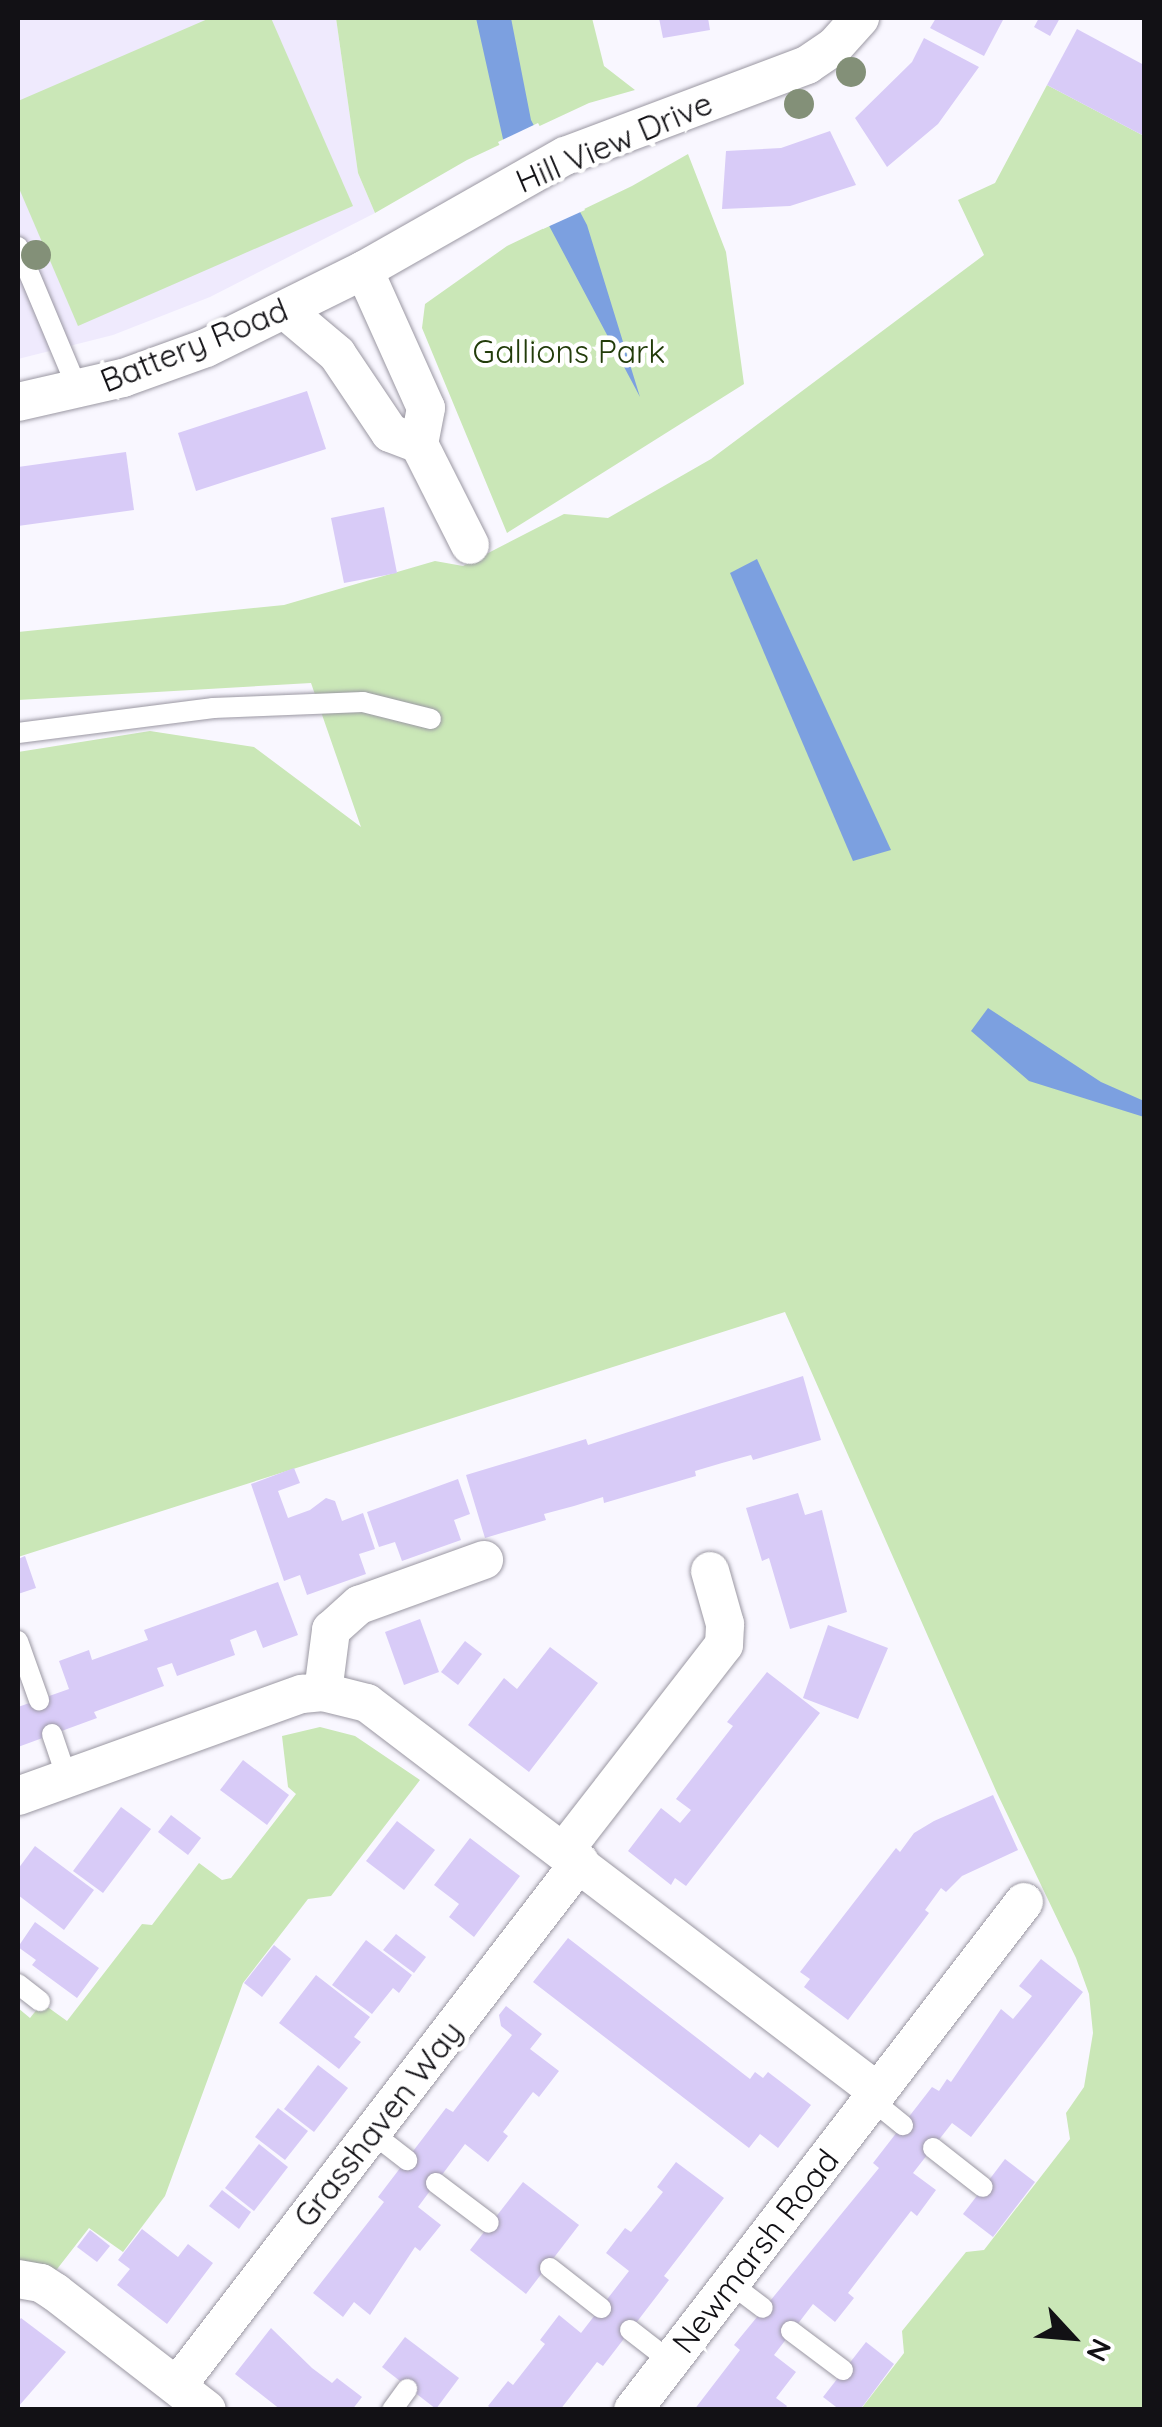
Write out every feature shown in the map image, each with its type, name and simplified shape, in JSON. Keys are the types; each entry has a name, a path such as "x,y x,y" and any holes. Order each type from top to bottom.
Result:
{"street":[{"name":"Hill View Drive","path":"364,270 565,156 797,70 834,47 860,18"},
{"name":"Battery Road","path":"18,402 78,390 206,348 364,270"},
{"path":"364,270 426,408 420,444 470,545"},
{"path":"286,311 337,354 390,433 420,444"},
{"path":"324,1692 331,1630 358,1605 484,1560"},
{"path":"572,1856 724,1645 726,1624 710,1571"},
{"path":"18,1796 274,1702 324,1692 385,1713 874,2096"},
{"name":"Grasshaven Way","path":"176,2386 371,2132 572,1856"},
{"name":"Newmarsh Road","path":"632,2410 1024,1902"},
{"path":"18,2279 55,2292 207,2410"}],"lane":[{"path":"18,247 78,390"},
{"path":"18,733 213,708 363,702 431,719"},
{"path":"18,1641 40,1700"},
{"path":"52,1734 67,1778"},
{"path":"18,1984 40,2001"},
{"path":"874,2096 902,2125"},
{"path":"371,2132 407,2160"},
{"path":"933,2148 983,2188"},
{"path":"436,2183 489,2223"},
{"path":"550,2268 601,2308"},
{"path":"730,2283 762,2308"},
{"path":"630,2330 670,2361"},
{"path":"792,2331 842,2370"},
{"path":"392,2410 407,2389"}],"shaded area":[{"path":"18,18 336,18 358,173 375,213 210,297 113,335 18,359"}],"green space":[{"path":"210,18 271,18 353,206 78,326 18,186 18,101"},
{"path":"336,18 592,18 604,66 635,90 589,103 467,160 375,213 358,173"},
{"path":"1047,85 1144,136 1144,2409 861,2409 904,2353 902,2331 966,2252 984,2250 1070,2139 1066,2113 1084,2087 1093,2033 1089,1994 1076,1958 997,1793 785,1312 18,1557 18,752 150,731 254,747 361,827 311,683 18,700 18,632 284,605 435,561 463,566 564,514 608,518 711,459 984,255 958,200 995,183"},
{"name":"Gallions Park","path":"688,154 726,252 744,384 507,533 422,328 425,304 507,246 632,186"},
{"path":"320,1727 355,1736 420,1780 331,1896 308,1899 243,1983 165,2196 123,2252 89,2228 54,2273 18,2261 18,2008 30,2018 42,2003 67,2021 142,1924 152,1925 199,1863 222,1880 231,1878 296,1794 288,1787 282,1736"}],"water":[{"path":"476,18 511,18 531,120 587,225 640,397 503,139"},
{"path":"757,559 891,850 853,861 730,573"},
{"path":"988,1008 1101,1082 1144,1101 1144,1117 1029,1081 971,1031"}],"pier":[{"path":"538,123 585,210 543,229 498,142"}],"building":[{"path":"659,18 708,18 710,30 663,38"},
{"path":"936,18 1004,18 984,56 930,28"},
{"path":"1039,18 1060,18 1050,36 1034,27"},
{"path":"1077,29 1144,65 1144,136 1047,85"},
{"path":"924,38 979,67 938,124 887,167 855,118 912,62"},
{"path":"830,131 856,185 790,206 722,209 726,151 781,148"},
{"path":"307,391 326,449 196,491 178,433"},
{"path":"126,452 134,510 18,526 18,467"},
{"path":"384,507 397,573 344,583 331,518"},
{"path":"803,1376 821,1440 753,1460 751,1455 722,1463 695,1471 696,1476 604,1503 603,1497 544,1514 546,1520 485,1538 466,1475 586,1439 588,1445"},
{"path":"294,1468 300,1483 278,1491 288,1518 310,1510 326,1498 335,1501 342,1521 363,1513 375,1549 359,1554 366,1574 307,1595 300,1575 284,1581 251,1484"},
{"path":"458,1479 470,1514 454,1520 461,1540 402,1561 395,1542 379,1547 367,1512"},
{"path":"798,1493 805,1515 822,1510 847,1612 790,1629 769,1558 762,1561 746,1508"},
{"path":"25,1556 36,1588 18,1594 18,1559"},
{"path":"278,1582 298,1635 263,1648 256,1630 230,1640 235,1655 177,1676 172,1663 157,1668 164,1686 94,1712 97,1718 18,1747 18,1707 69,1689 59,1661 89,1650 92,1660 148,1640 144,1630"},
{"path":"420,1619 439,1672 404,1685 385,1632"},
{"path":"828,1625 888,1648 858,1719 803,1698"},
{"path":"465,1641 482,1654 458,1685 441,1672"},
{"path":"550,1647 598,1683 529,1772 468,1725 504,1678 517,1689"},
{"path":"767,1672 820,1713 686,1886 675,1878 671,1885 628,1851 661,1808 680,1823 691,1810 676,1799 733,1726 727,1722"},
{"path":"243,1760 289,1795 267,1825 220,1790"},
{"path":"993,1795 1018,1850 962,1876 946,1892 941,1888 925,1910 929,1913 848,2020 804,1987 810,1979 800,1972 896,1848 900,1852 914,1833 934,1821"},
{"path":"121,1807 151,1829 103,1893 73,1871"},
{"path":"171,1815 201,1838 188,1855 158,1832"},
{"path":"397,1821 435,1850 404,1890 366,1861"},
{"path":"470,1838 520,1876 474,1937 449,1917 459,1904 434,1885"},
{"path":"35,1846 94,1890 64,1930 18,1895 18,1869"},
{"path":"35,1922 99,1968 77,1998 32,1965 36,1960 18,1947"},
{"path":"396,1934 426,1957 414,1973 383,1950"},
{"path":"568,1938 750,2079 755,2072 763,2078 768,2072 811,2105 778,2148 760,2134 749,2148 533,1982"},
{"path":"366,1940 412,1975 399,1993 393,1988 372,2014 332,1985"},
{"path":"274,1945 291,1959 262,1997 244,1983"},
{"path":"1041,1959 1083,1992 971,2137 952,2123 913,2173 936,2190 917,2216 911,2211 848,2293 854,2298 835,2322 813,2304 774,2355 796,2372 776,2398 787,2406 784,2410 694,2410 740,2350 734,2345 879,2168 873,2163 932,2087 939,2091 947,2079 951,2082 1001,2009 1013,2019 1032,1996 1019,1986"},
{"path":"316,1975 370,2017 354,2037 361,2042 339,2069 279,2023"},
{"path":"506,2006 542,2034 530,2049 559,2071 539,2097 533,2092 503,2132 508,2136 488,2162 465,2144 418,2207 441,2225 420,2251 415,2247 370,2315 354,2302 343,2317 313,2293 384,2202 378,2197 446,2108 453,2112 512,2035 501,2026 499,2015"},
{"path":"318,2065 348,2088 314,2132 284,2109"},
{"path":"278,2108 308,2131 285,2160 255,2137"},
{"path":"259,2144 288,2167 254,2211 225,2188"},
{"path":"1005,2159 1035,2182 993,2237 963,2214"},
{"path":"676,2162 724,2198 664,2276 669,2280 603,2366 597,2362 560,2410 493,2410 488,2406 508,2381 513,2385 545,2344 540,2340 559,2315 581,2333 629,2271 606,2253 625,2228 631,2232 663,2192 657,2187"},
{"path":"523,2182 579,2225 526,2294 470,2250"},
{"path":"222,2190 251,2212 239,2229 209,2206"},
{"path":"142,2229 178,2257 188,2244 213,2263 167,2324 117,2285 130,2269 118,2260"},
{"path":"90,2230 110,2246 97,2262 77,2247"},
{"path":"21,2318 66,2352 18,2407 18,2322"},
{"path":"271,2328 312,2368 332,2383 337,2378 362,2397 352,2410 281,2410 235,2374"},
{"path":"405,2337 459,2378 436,2409 382,2367"},
{"path":"866,2342 894,2364 860,2410 840,2410 823,2397"}]}
